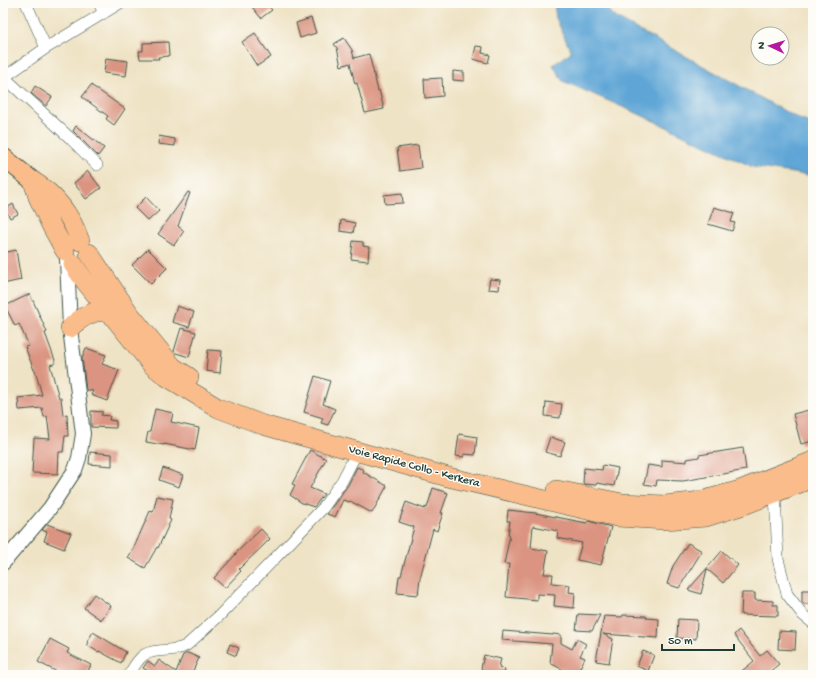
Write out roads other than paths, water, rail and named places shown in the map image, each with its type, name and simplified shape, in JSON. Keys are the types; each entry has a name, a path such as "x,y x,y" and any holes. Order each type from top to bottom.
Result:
{"highway":[{"name":"Voie Rapide Collo - Kerkera","path":"33,181 38,197 51,225 75,254 128,312 173,367 222,399 272,418 448,468 622,503 665,505 701,501 737,491 813,461"},
{"name":"Voie Rapide Collo - Kerkera","path":"75,254 109,312 152,365 167,377 218,408 264,425 448,477 617,517 665,520 706,517 744,505 813,478"},
{"path":"70,328 88,314 104,311 109,312"}],"main road":[{"path":"3,157 33,181"}],"street":[{"path":"26,3 46,48"},
{"path":"97,164 3,77 102,8 120,3"},
{"path":"3,563 50,508 75,470 79,458 83,434 70,328 75,254"},
{"path":"129,675 142,656 154,650 183,648 219,616 323,508 342,481 357,452"},
{"path":"775,493 778,559 787,594 803,615 813,623"}],"water":[{"path":"554,3 608,3 611,15 799,119 813,124 813,176 753,167 563,81 553,65 571,52 556,18"}]}
